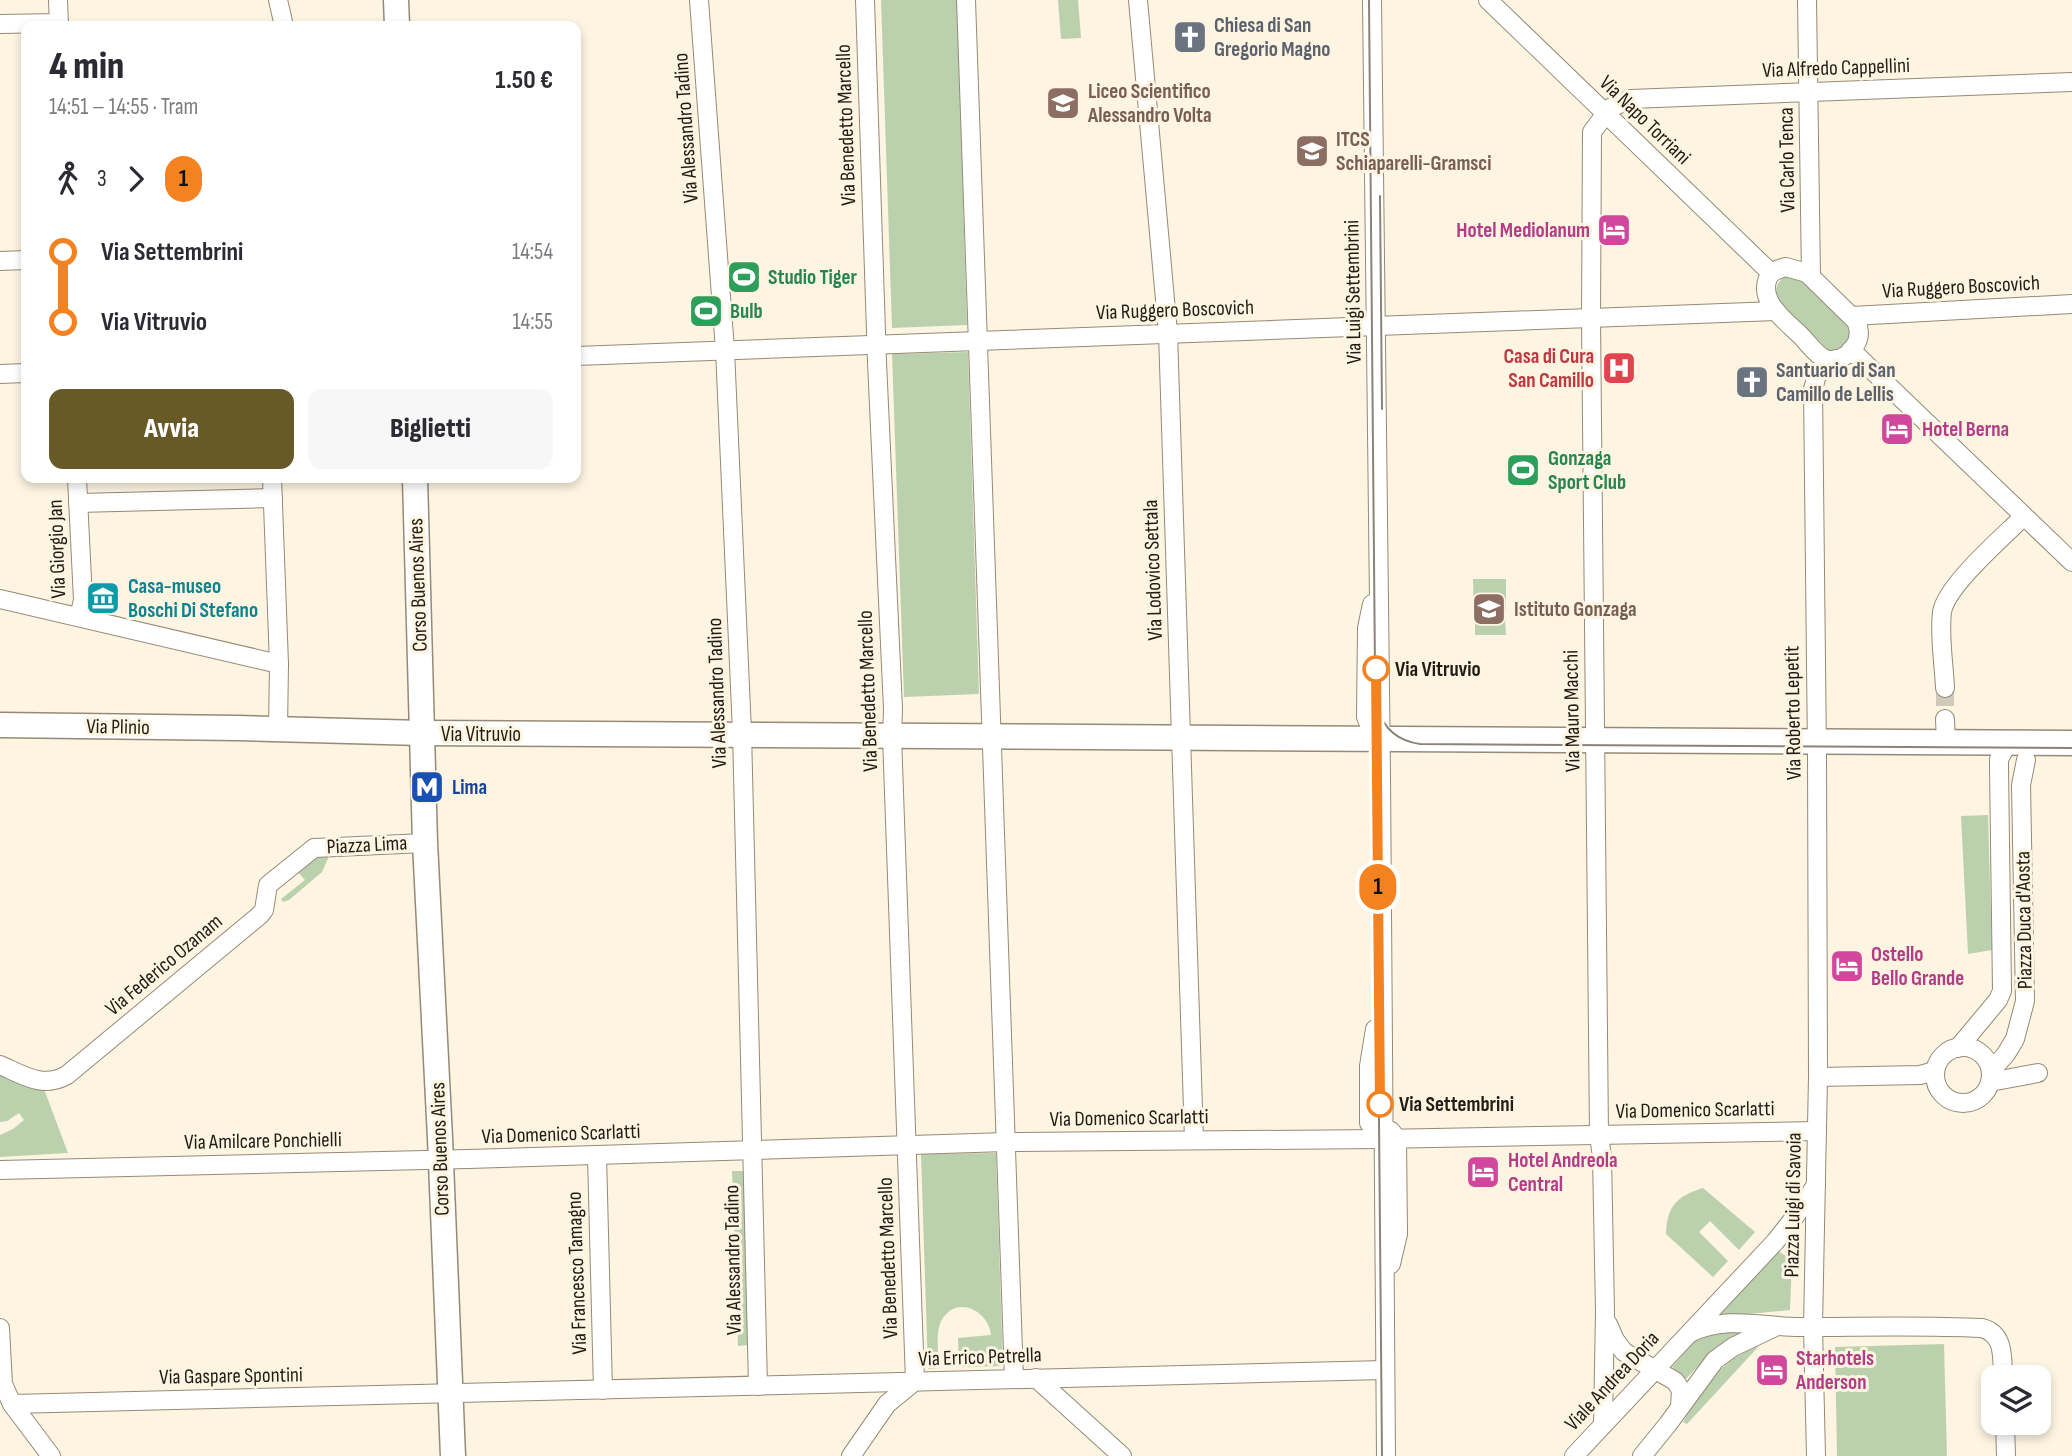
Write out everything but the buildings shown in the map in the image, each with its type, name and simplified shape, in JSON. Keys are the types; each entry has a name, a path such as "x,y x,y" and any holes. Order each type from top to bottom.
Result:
{"street":[{"path":"58,0 59,21"},
{"path":"278,0 283,21"},
{"path":"396,0 397,21"},
{"name":"Via Alessandro Tadino","path":"699,0 725,350 742,735 758,1386"},
{"name":"Via Benedetto Marcello","path":"865,0 893,709 915,1381"},
{"path":"966,0 980,340 1014,1378"},
{"name":"Via Lodovico Settala","path":"1138,0 1168,333 1194,1140"},
{"name":"Via Luigi Settembrini","path":"1372,0 1382,1005 1370,1057 1369,1123 1388,1133 1398,1234 1385,1281 1386,1456"},
{"name":"Via Napo Torriani","path":"1488,0 1771,273"},
{"name":"Via Carlo Tenca","path":"1807,0 1811,277"},
{"path":"0,24 21,24"},
{"name":"Via Alfredo Cappellini","path":"1604,113 1616,104 1631,99 2072,82"},
{"name":"Via Mauro Macchi","path":"1603,1423 1605,1312 1599,1135 1591,318 1592,132 1604,113"},
{"path":"0,261 21,260"},
{"path":"1844,355 1858,339 1859,331 1852,316 1801,270 1790,267 1771,273 1766,292 1770,303 1822,356 1844,355 2072,562"},
{"name":"Via Ruggero Boscovich","path":"1852,316 2072,304"},
{"name":"Via Ruggero Boscovich","path":"581,356 1776,311"},
{"name":"Via Roberto Lepetit","path":"1818,1077 1813,387 1817,375 1844,355"},
{"path":"0,374 21,373"},
{"name":"Via Giorgio Jan","path":"77,483 83,600 79,617"},
{"path":"272,483 278,730"},
{"name":"Corso Buenos Aires","path":"415,483 420,734"},
{"path":"78,503 273,498"},
{"path":"1945,688 1942,618 1946,601 1972,568 2023,517"},
{"path":"0,599 278,664"},
{"name":"Via Vitruvio","path":"420,734 452,717 555,718 599,734 768,736 1381,740 1429,726 1503,724 1528,729 1552,741 1735,742 1776,751 1946,739 2003,751"},
{"name":"Via Plinio","path":"0,725 420,734"},
{"name":"Via Plinio","path":"243,730 287,745 396,747 420,734"},
{"name":"Piazza Lima","path":"289,866 314,848 425,843 420,734"},
{"path":"2003,751 2072,743"},
{"path":"2003,751 2026,760 2072,760"},
{"name":"Piazza Duca d'Aosta","path":"1958,1048 2003,991 2003,751"},
{"name":"Piazza Duca d'Aosta","path":"1990,1077 2015,1039 2025,1001 2021,785 2026,760"},
{"name":"Corso Buenos Aires","path":"425,843 453,1456"},
{"name":"Via Federico Ozanam","path":"0,1065 31,1079 47,1082 67,1075 260,915 264,910 268,885 289,866"},
{"path":"1958,1048 1970,1048 1980,1052 1987,1061 1990,1077 1980,1097 1968,1102 1958,1102 1942,1093 1936,1081 1935,1071 1943,1056 1958,1048"},
{"path":"1818,1077 1920,1075 1935,1071"},
{"path":"1990,1077 2038,1073"},
{"name":"Piazza Luigi di Savoia","path":"1816,1456 1813,1327 1818,1077"},
{"name":"Via Domenico Scarlatti","path":"441,1160 1388,1133 1599,1135 1817,1131"},
{"name":"Via Francesco Tamagno","path":"597,1155 603,1390"},
{"name":"Via Amilcare Ponchielli","path":"0,1170 441,1160"},
{"name":"Viale Andrea Doria","path":"1573,1456 1775,1242 1816,1185"},
{"name":"Via Mauro Macchi","path":"1605,1312 1619,1347 1679,1386 1680,1406"},
{"name":"Viale Andrea Doria","path":"1684,1336 1724,1323 1813,1327"},
{"name":"Viale Andrea Doria","path":"1642,1456 1704,1372 1720,1355 1775,1327"},
{"path":"1813,1327 1986,1329 1995,1335 2000,1343 2002,1365"},
{"path":"0,1328 1,1384 12,1404 51,1456"},
{"name":"Via Errico Petrella","path":"451,1393 1385,1370"},
{"path":"1036,1378 1115,1454"},
{"path":"851,1456 887,1404 915,1381"},
{"name":"Via Gaspare Spontini","path":"12,1404 451,1393"},
{"path":"2005,1435 2006,1456"}],"green space":[{"path":"881,0 957,0 967,325 892,328"},
{"path":"1058,0 1078,0 1081,38 1061,39"},
{"path":"1787,275 1801,276 1849,324 1850,332 1845,345 1831,351 1820,346 1782,306 1776,289"},
{"path":"968,352 979,694 904,697 892,354"},
{"path":"1473,579 1506,579 1506,612 1474,613"},
{"path":"1475,617 1505,617 1506,635 1475,635"},
{"path":"1988,815 1992,950 1968,954 1961,816"},
{"path":"330,854 322,872 283,902 281,899 305,880 298,872 309,856"},
{"path":"0,1073 44,1089 68,1153 0,1157 0,1135 24,1120 19,1113 0,1122"},
{"path":"996,1153 1003,1366 959,1367 958,1338 991,1335 985,1319 965,1307 950,1311 940,1323 939,1368 928,1369 921,1154"},
{"path":"732,1171 748,1171 749,1345 738,1346"},
{"path":"1703,1188 1755,1232 1739,1250 1710,1221 1699,1232 1728,1261 1713,1277 1666,1234 1671,1209 1675,1204 1686,1195"},
{"path":"1776,1250 1792,1259 1790,1310 1717,1317"},
{"path":"1749,1329 1716,1351 1686,1379 1672,1367 1694,1342 1709,1336"},
{"path":"1944,1344 1947,1456 1837,1456 1835,1347"},
{"path":"1759,1346 1687,1424 1683,1422 1723,1367"}],"tunnel":[{"path":"1945,688 1945,719"}],"tram line":[{"path":"1369,0 1382,1456"},
{"path":"1380,196 1382,409"},
{"name":"1","path":"1376,669 1380,1104"},
{"path":"1378,709 1393,733 1420,744 2072,748"}],"place":[{"name":"Chiesa di San Gregorio Magno","path":"1190,37"},
{"name":"Liceo Scientifico Alessandro Volta","path":"1063,103"},
{"name":"ITCS Schiaparelli-Gramsci","path":"1312,151"},
{"name":"Hotel Mediolanum","path":"1614,230"},
{"name":"Studio Tiger","path":"744,277"},
{"name":"Bulb","path":"706,311"},
{"name":"Casa di Cura San Camillo","path":"1619,368"},
{"name":"Santuario di San Camillo de Lellis","path":"1752,382"},
{"name":"Hotel Berna","path":"1897,429"},
{"name":"Gonzaga Sport Club","path":"1523,470"},
{"name":"Casa-museo Boschi Di Stefano","path":"103,598"},
{"name":"Istituto Gonzaga","path":"1489,609"},
{"name":"Via Vitruvio","path":"1376,669"},
{"name":"Lima","path":"427,787"},
{"name":"Ostello Bello Grande","path":"1847,966"},
{"name":"Via Settembrini","path":"1380,1104"},
{"name":"Hotel Andreola Central","path":"1483,1172"},
{"name":"Starhotels Anderson","path":"1772,1370"}]}
